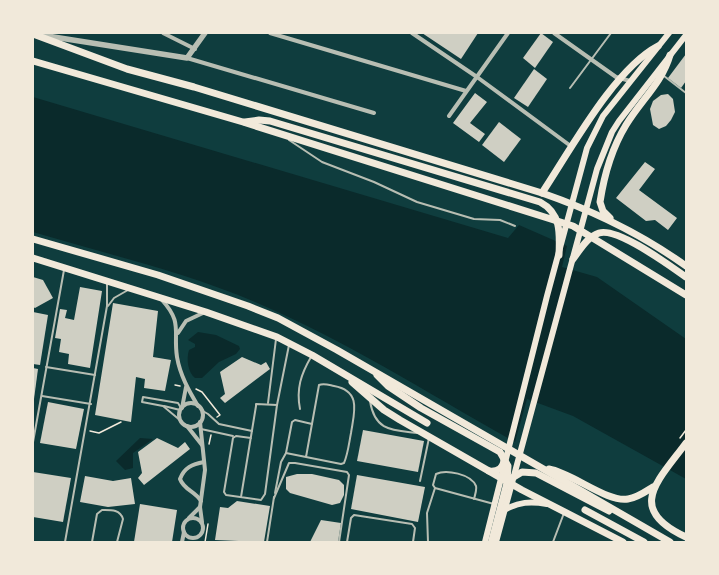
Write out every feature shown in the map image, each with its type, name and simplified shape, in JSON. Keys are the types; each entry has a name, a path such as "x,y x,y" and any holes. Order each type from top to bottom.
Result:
{"main road":[{"path":"485,542 582,162 587,148 603,116 669,33"},
{"path":"33,34 127,69 194,87 542,193 582,207 613,221 686,266"},
{"path":"496,542 597,168 612,132 619,121 686,35"},
{"path":"542,193 596,110 622,78 641,58 658,46"},
{"path":"613,221 603,211 600,202 614,151 626,124 663,75 670,55"},
{"path":"33,61 243,122 573,226 686,295"},
{"path":"243,122 259,120 270,122 337,140 540,202 551,209 558,220 558,255"},
{"path":"573,259 592,236 600,232 607,232 644,249 686,277"},
{"path":"33,239 158,275 248,306 305,332 668,541"},
{"path":"33,258 206,312 289,343 340,371 427,423"},
{"path":"340,371 384,410 489,471 618,541"},
{"path":"375,371 379,379 398,393 503,455 508,470 507,481 491,542"},
{"path":"543,468 564,473 618,499 634,498 654,486 686,443"},
{"path":"489,471 494,471 501,468 504,461 503,455"},
{"path":"507,481 522,472 536,473 592,503 637,523"},
{"path":"654,486 652,504 658,519 667,527 686,537"},
{"path":"499,513 520,502 530,502 553,506"},
{"path":"585,510 644,542"}],"street":[{"path":"164,33 195,49"},
{"path":"187,58 195,49 205,33"},
{"path":"270,33 466,91"},
{"path":"412,33 476,77 572,147"},
{"path":"449,116 508,33"},
{"path":"554,33 616,77 630,81"},
{"path":"33,34 187,58 374,113"},
{"path":"160,298 171,309 178,333"},
{"path":"200,542 200,536 203,529 200,506 204,462 200,422 202,417 199,408 186,387 177,359 176,344 178,333 186,321 206,312"},
{"path":"186,387 179,416 181,421 187,426 202,446"},
{"path":"181,409 191,404 199,408"},
{"path":"192,427 200,422"},
{"path":"187,426 201,429"},
{"path":"201,501 196,494 182,485 180,479 182,472 188,467 204,462"},
{"path":"182,542 184,532 183,526 200,506"},
{"path":"189,518 197,518 202,522"},
{"path":"184,532 190,538 200,536"}],"lane":[{"path":"570,88 611,33"},
{"path":"663,75 686,93"},
{"path":"282,134 322,162 374,182 417,202 474,219 500,220 515,226"},
{"path":"33,442 64,268"},
{"path":"65,542 91,404 107,306 107,282"},
{"path":"107,306 114,298 130,289"},
{"path":"268,403 276,338"},
{"path":"234,436 224,492 226,495 260,500 264,497 276,405 289,343"},
{"path":"300,409 298,393 302,373 312,355"},
{"path":"46,367 95,376"},
{"path":"286,454 344,463 355,412 355,404 350,393 339,387 319,385 306,457"},
{"path":"42,396 91,404"},
{"path":"143,397 178,403 181,409 142,402 143,397"},
{"path":"370,398 372,414 380,423 396,432 427,436 420,481"},
{"path":"241,497 256,404 268,403 276,405"},
{"path":"163,406 181,421"},
{"path":"199,408 208,414 218,424 252,431"},
{"path":"267,542 281,462 286,454 292,422 295,420 312,424"},
{"path":"201,429 251,438"},
{"path":"274,498 289,463 348,472 348,484 339,542"},
{"path":"428,542 428,513 435,488 433,485 436,474 442,472 463,476 475,484 476,488 474,499"},
{"path":"435,488 501,506"},
{"path":"92,542 97,514 102,510 112,510 120,513 123,519 117,542"},
{"path":"554,542 564,511"},
{"path":"348,542 351,518 354,515 412,524 415,528 412,542"}],"path":[{"path":"86,430 99,432 121,422"}],"water":[{"path":"33,97 508,238 519,225 567,246 562,267 597,277 686,339 686,479 573,416 527,399 515,442 354,350 322,333 255,302 173,272 33,232"},
{"path":"198,332 216,335 239,346 240,349 236,354 219,362 202,378 195,378 193,376 189,369 188,361 189,350 195,347 195,344 188,340"},
{"path":"140,438 153,439 133,453 133,468 125,470 116,461"}],"building":[{"path":"422,33 478,33 461,59"},
{"path":"541,33 553,42 535,68 523,58"},
{"path":"686,54 686,81 681,88 668,78"},
{"path":"534,69 547,79 528,107 514,98"},
{"path":"475,93 487,102 470,123 485,134 479,142 453,123"},
{"path":"668,94 673,99 675,112 666,126 659,129 653,125 650,109 653,101 661,95"},
{"path":"499,122 521,139 504,162 482,145"},
{"path":"645,162 655,169 639,190 677,218 668,230 655,220 646,221 616,198"},
{"path":"33,277 43,280 53,298 35,308 33,307"},
{"path":"80,287 102,291 90,368 68,364 69,354 59,352 61,339 55,338 60,309 67,310 65,318 74,320"},
{"path":"113,303 158,311 153,357 171,360 165,391 144,388 145,379 136,377 131,422 95,415"},
{"path":"33,312 48,315 40,365 33,364"},
{"path":"242,357 261,365 266,362 270,369 225,403 220,398 225,394 220,372"},
{"path":"33,368 38,369 34,399 33,399"},
{"path":"48,402 84,409 76,449 40,443"},
{"path":"363,430 424,441 418,472 357,461"},
{"path":"157,438 178,448 185,442 190,449 144,485 138,478 142,473 138,452"},
{"path":"33,472 71,478 63,522 33,517"},
{"path":"297,474 312,474 339,480 344,485 344,495 340,503 332,505 290,493 286,489 286,477"},
{"path":"357,475 425,487 418,522 351,509"},
{"path":"85,476 113,481 131,478 135,504 108,507 80,502"},
{"path":"237,501 270,506 264,542 215,540 220,507 228,508"},
{"path":"140,504 177,510 172,542 134,542"},
{"path":"321,520 341,523 338,542 310,542"}]}
